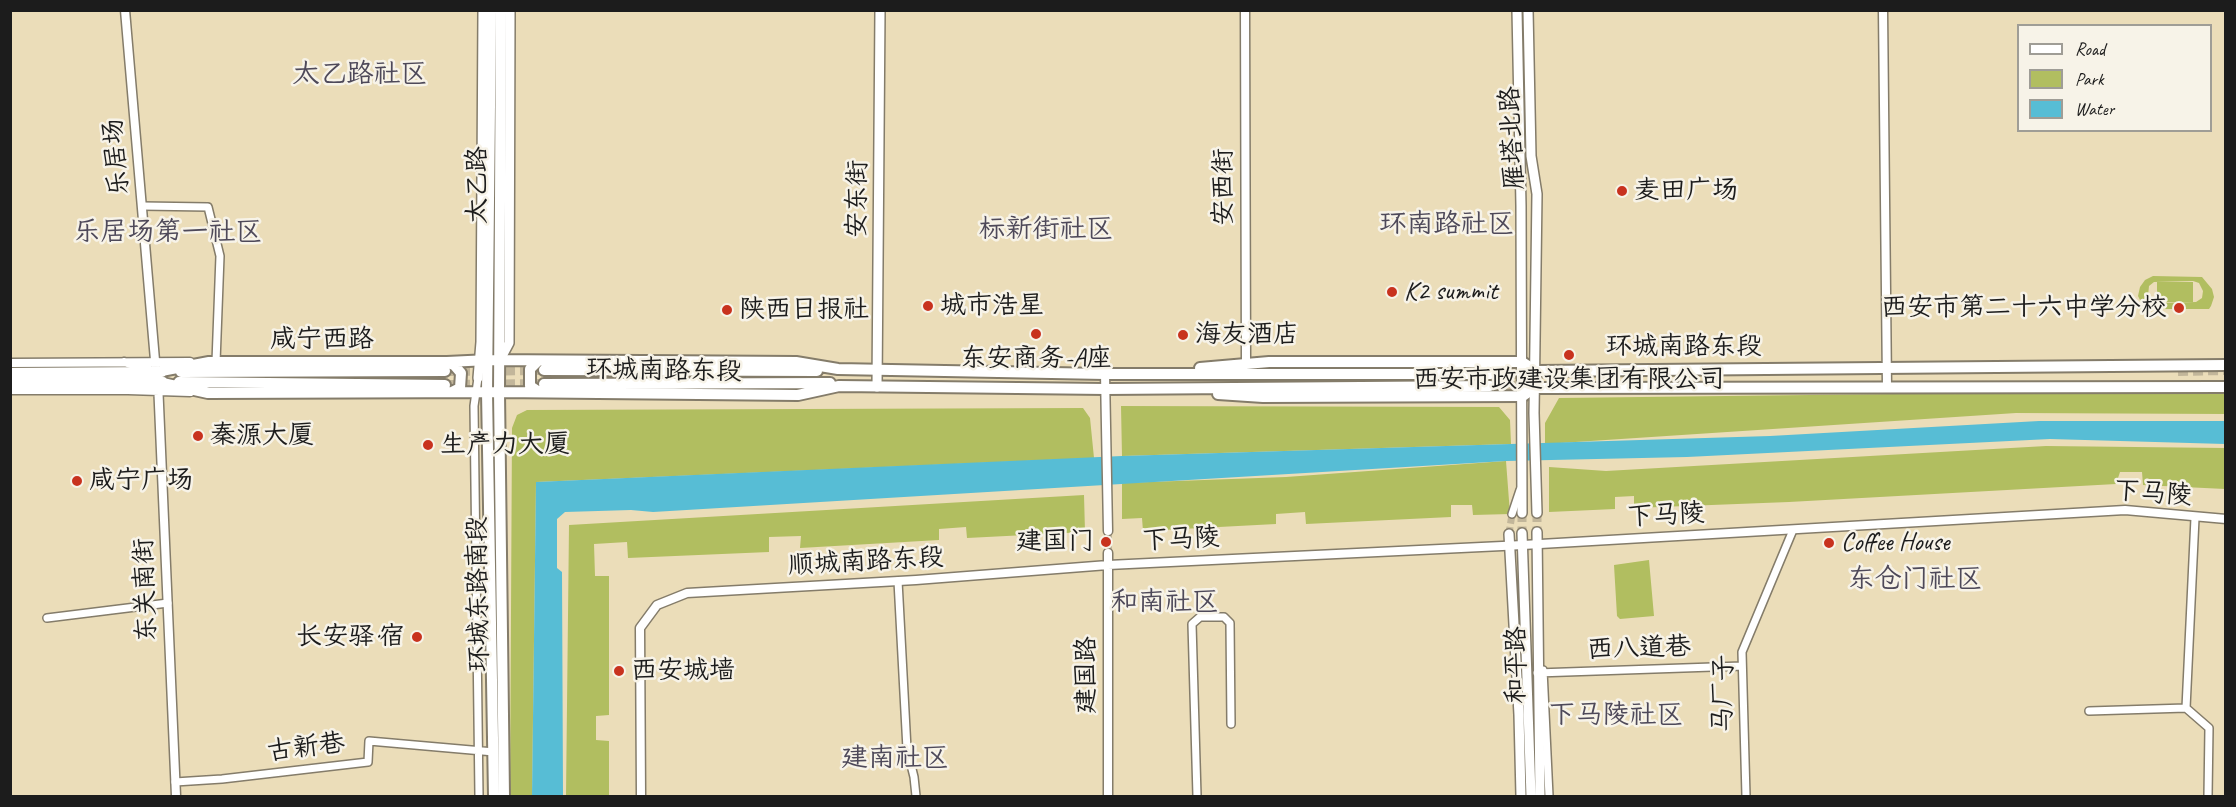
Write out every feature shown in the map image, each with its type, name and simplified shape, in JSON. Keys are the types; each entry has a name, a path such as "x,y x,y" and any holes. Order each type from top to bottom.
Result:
{"main road":[{"path":"478,378 484,360 481,342 483,10"},
{"name":"太乙路","path":"481,392 484,360 491,10"},
{"name":"太乙路","path":"499,392 501,10"},
{"path":"500,360 509,342 510,10"},
{"name":"安东街","path":"877,387 880,10"},
{"name":"雁塔北路","path":"1517,10 1523,479 1517,514"},
{"name":"雁塔北路","path":"1528,10 1531,156 1538,194 1536,371"},
{"name":"环城南路东段","path":"484,360 541,366 796,362 838,369 1105,374 1491,374"},
{"name":"咸宁西路","path":"10,383 446,367 484,360"},
{"name":"咸宁西路","path":"157,377 213,362 446,367"},
{"path":"1522,362 1536,371 1534,413 1537,513"},
{"name":"环城南路东段","path":"1146,373 1246,363 1522,362"},
{"path":"446,367 454,365 461,373 460,388 447,389"},
{"name":"环城南路东段","path":"1536,371 2226,365"},
{"path":"541,366 530,369 531,386 542,388"},
{"name":"咸宁西路","path":"10,373 157,377 481,392"},
{"name":"咸宁西路","path":"157,377 208,393 447,389"},
{"name":"环城南路东段","path":"481,392 542,388 798,395 839,386 1106,389 1490,386"},
{"name":"环城南路东段","path":"1534,388 2226,387"},
{"name":"环城南路东段","path":"1149,388 1263,398 1522,396"},
{"path":"1522,396 1534,388"},
{"name":"环城东路南段","path":"481,392 494,796"},
{"name":"环城东路南段","path":"499,392 504,796"},
{"name":"和平路","path":"1537,532 1537,658 1541,673 1540,796"},
{"name":"和平路","path":"1522,533 1531,796"},
{"path":"1509,534 1521,796"}],"street":[{"name":"乐居场","path":"125,10 157,377"},
{"name":"安西街","path":"1245,10 1246,363"},
{"path":"1883,10 1887,387"},
{"path":"142,206 207,207 220,256 213,362"},
{"path":"10,363 124,362 157,377"},
{"path":"1105,374 1108,531"},
{"path":"10,390 128,390 157,377"},
{"name":"东关南街","path":"157,377 176,796"},
{"path":"478,378 481,392 474,406 479,796"},
{"name":"下马陵","path":"1108,565 1523,546 2125,510 2226,519"},
{"path":"2186,708 2195,518"},
{"name":"马厂子","path":"1746,796 1742,652 1793,530"},
{"name":"建国路","path":"1108,553 1108,796"},
{"name":"顺城南路东段","path":"642,796 640,628 657,605 687,593 898,581 1108,565"},
{"path":"898,581 907,749 915,777 916,796"},
{"path":"47,618 168,603"},
{"path":"1197,796 1192,624 1200,617 1224,617 1230,623 1231,724"},
{"name":"西八道巷","path":"1541,673 1742,666"},
{"path":"1541,673 1549,796"},
{"path":"2089,711 2186,708 2209,728 2208,796"},
{"name":"古新巷","path":"176,782 368,762 369,741 494,752"}],"green space":[{"path":"2153,276 2202,277 2212,289 2214,297 2209,309 2137,309 2137,306 2142,304 2138,296 2145,280","holes":["2193,281 2199,283 2203,291 2202,298 2196,302 2157,303 2151,301 2148,296 2149,286 2154,282"]},
{"path":"2157,282 2193,282 2193,302 2157,302"},
{"path":"2226,390 2225,414 2016,413 1545,444 1545,423 1559,398"},
{"path":"1121,406 1499,407 1510,420 1511,444 1122,456"},
{"path":"1083,408 1090,418 1094,458 536,482 532,796 510,796 512,428 517,415 527,410"},
{"path":"2046,446 2225,448 2225,489 2143,485 2142,472 2120,472 2116,484 1634,508 1634,496 1615,497 1615,509 1549,512 1549,467 1606,471"},
{"path":"1506,461 1510,514 1473,515 1472,505 1451,505 1451,517 1306,524 1305,512 1276,514 1276,524 1143,531 1142,518 1122,519 1122,483 1286,477"},
{"path":"1084,495 1085,532 967,538 966,527 939,529 939,540 800,548 801,536 769,537 769,552 628,558 627,542 594,544 595,576 609,576 609,715 596,716 596,740 609,741 609,796 566,796 569,525"},
{"path":"1649,560 1654,616 1620,619 1617,616 1614,565"}],"water":[{"path":"2039,421 2225,421 2225,444 2050,439 1687,457 1506,461 653,512 631,510 565,512 557,519 557,568 562,572 563,796 532,796 536,482 1122,456 1770,436"}],"tunnel":[{"path":"445,371 544,370"},
{"path":"2178,371 2226,370"},
{"path":"1491,374 1544,374"},
{"path":"445,385 544,384"},
{"path":"1490,386 1532,386"},
{"path":"1522,513 1522,533"},
{"path":"1537,513 1537,532"},
{"path":"1509,534 1512,514"},
{"path":"1108,531 1108,553"}],"place":[{"name":"麦田广场","path":"1622,191"},
{"name":"K2 summit","path":"1392,292"},
{"name":"城市浩星","path":"928,306"},
{"name":"西安市第二十六中学分校","path":"2179,308"},
{"name":"陕西日报社","path":"727,310"},
{"name":"东安商务-A座","path":"1036,334"},
{"name":"海友酒店","path":"1183,335"},
{"name":"西安市政建设集团有限公司","path":"1569,355"},
{"name":"秦源大厦","path":"198,436"},
{"name":"生产力大厦","path":"428,445"},
{"name":"咸宁广场","path":"77,481"},
{"name":"建国门","path":"1106,542"},
{"name":"Coffee House","path":"1829,543"},
{"name":"长安驿·宿","path":"417,637"},
{"name":"西安城墙","path":"619,671"}],"district":[{"name":"太乙路社区","path":"360,75"},
{"name":"环南路社区","path":"1447,225"},
{"name":"标新街社区","path":"1046,230"},
{"name":"乐居场第一社区","path":"168,233"},
{"name":"东仓门社区","path":"1915,580"},
{"name":"和南社区","path":"1165,603"},
{"name":"下马陵社区","path":"1616,716"},
{"name":"建南社区","path":"895,759"}]}
